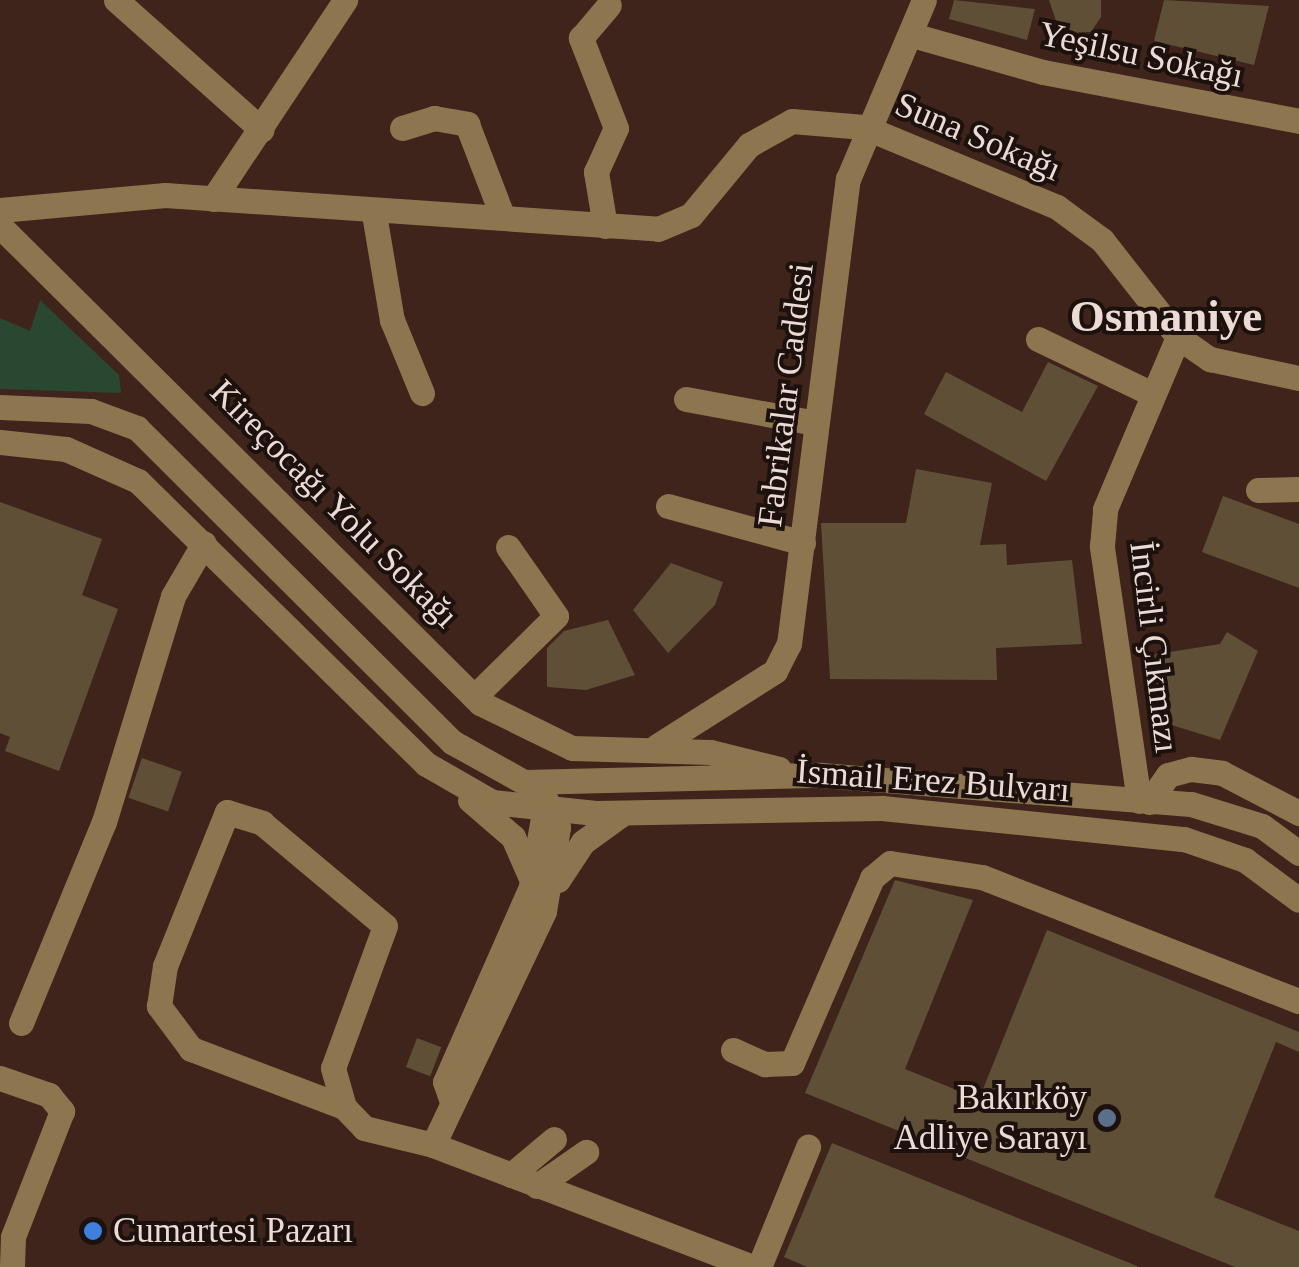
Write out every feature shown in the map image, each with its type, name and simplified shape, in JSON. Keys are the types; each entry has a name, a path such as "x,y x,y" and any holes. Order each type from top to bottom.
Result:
{"street":[{"path":"116,0 262,130"},
{"path":"212,200 262,130 344,0"},
{"name":"Fabrikalar Caddesi","path":"657,746 774,671 789,644 848,180 864,128 912,35 924,0"},
{"path":"605,226 596,172 616,128 581,38 609,5"},
{"name":"Yeşilsu Sokağı","path":"912,35 1043,72 1299,121"},
{"path":"402,128 434,118 467,124 502,215"},
{"name":"Suna Sokağı","path":"0,210 212,200 374,214 502,215 658,229 691,215 748,145 792,121 864,128 1057,207 1102,240 1178,337 1236,370 1299,378"},
{"path":"374,214 392,320 422,392"},
{"name":"Kireçocağı Yolu Sokağı","path":"0,226 474,697 572,748 657,746 792,775"},
{"name":"İncirli Çıkmazı","path":"1144,802 1102,546 1113,477 1178,337"},
{"path":"1038,339 1150,392"},
{"path":"686,399 815,423"},
{"name":"İsmail Erez Bulvarı","path":"0,407 91,410 138,428 452,742 546,798 625,812 882,808 1184,839 1245,860 1299,900"},
{"name":"İsmail Erez Bulvarı","path":"0,442 98,458 159,497 448,780 492,802 792,775 1216,809 1299,853"},
{"path":"1258,490 1299,489"},
{"path":"668,506 803,543"},
{"path":"22,1022 104,822 173,596 204,543"},
{"path":"474,697 555,622 552,600 508,547"},
{"path":"1144,802 1168,775 1191,769 1222,772 1299,813"},
{"path":"448,780 514,837 531,887"},
{"path":"451,1098 445,1082 531,887 546,798"},
{"path":"544,912 558,828 546,798"},
{"path":"344,1108 334,1068 385,926 262,823 228,812 165,966 159,1006 190,1049 344,1108 380,1134 433,1144 756,1267 808,1147"},
{"path":"433,1144 451,1098 575,851 625,812"},
{"path":"734,1050 765,1064 792,1064 872,878 890,863 982,877 1299,1000"},
{"path":"0,1078 48,1094 62,1111 13,1237 12,1267"},
{"path":"511,1175 554,1139"},
{"path":"537,1186 586,1152"}],"green space":[{"path":"40,300 119,375 121,393 0,389 0,318 30,331"}],"building":[{"path":"954,0 1035,9 1027,40 949,19"},
{"path":"1049,0 1101,0 1101,17 1091,32 1060,33"},
{"path":"1164,0 1269,6 1254,65 1154,41"},
{"path":"1048,362 1098,386 1046,481 924,414 946,372 1022,412"},
{"path":"916,469 992,483 980,545 1006,544 1007,565 1072,560 1082,644 996,648 997,680 830,679 821,523 906,523"},
{"path":"1223,496 1299,524 1299,588 1202,552"},
{"path":"0,502 102,539 82,595 118,609 59,771 5,751 10,737 0,733"},
{"path":"671,563 723,582 715,605 668,653 633,610"},
{"path":"608,620 635,675 586,690 547,687 547,648 564,631"},
{"path":"1227,632 1258,651 1220,740 1165,723 1151,655 1220,644"},
{"path":"142,758 182,772 168,811 128,798"},
{"path":"895,880 973,900 905,1069 979,1099 1047,930 1299,1032 1299,1052 1276,1042 1214,1197 1299,1231 1299,1267 1235,1267 805,1093"},
{"path":"417,1038 441,1047 430,1076 406,1067"},
{"path":"832,1143 1137,1267 807,1267 784,1257"}],"place":[{"name":"Bakırköy Adliye Sarayı","path":"1107,1118"},
{"name":"Cumartesi Pazarı","path":"93,1231"}],"district":[{"name":"Osmaniye","path":"1166,317"}]}
